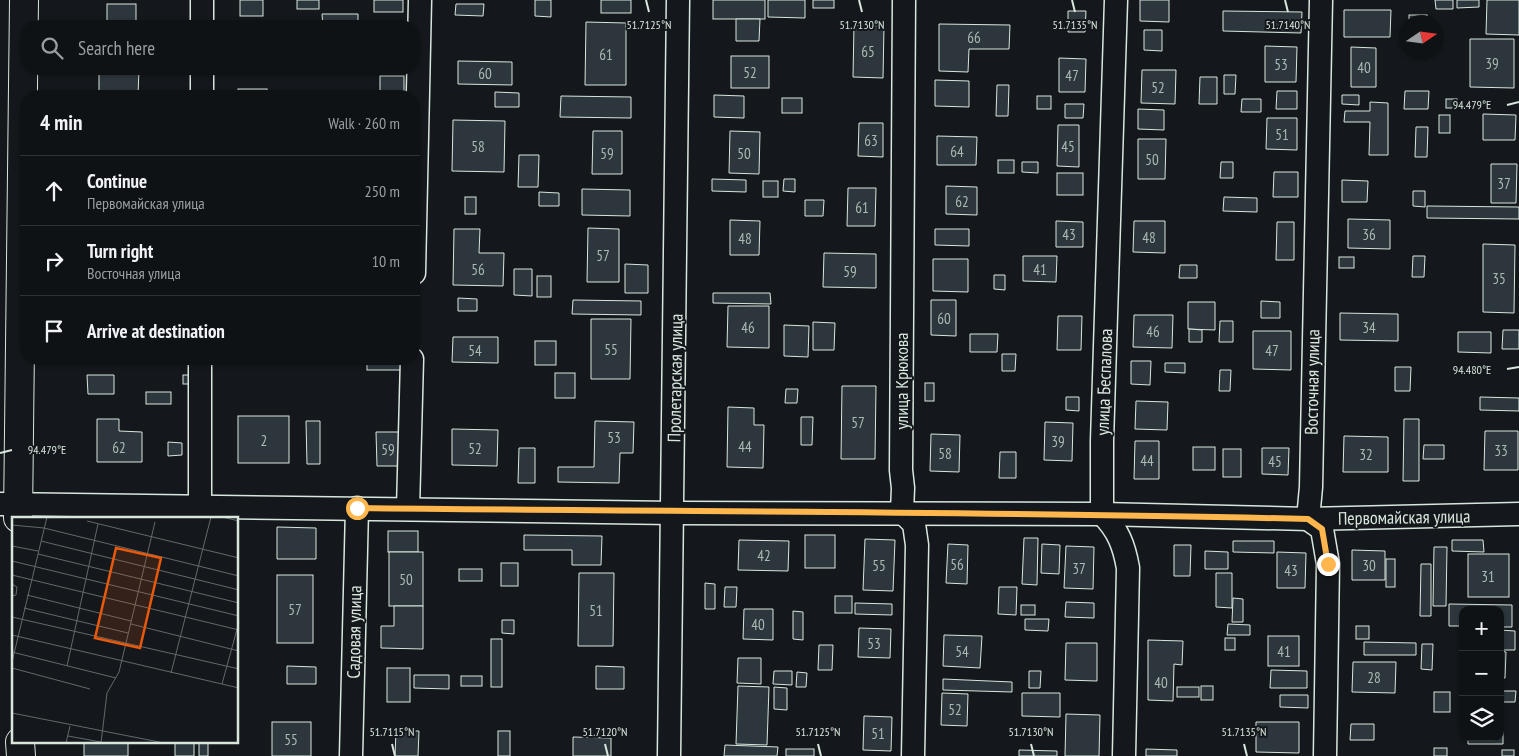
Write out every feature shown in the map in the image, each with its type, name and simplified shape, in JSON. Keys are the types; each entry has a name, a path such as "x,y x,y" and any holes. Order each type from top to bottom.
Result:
{"street":[{"path":"24,0 24,20"},
{"path":"202,0 202,20"},
{"path":"420,0 420,20"},
{"name":"Пролетарская улица","path":"669,756 674,513 678,0"},
{"name":"улица Крюкова","path":"902,512 904,0"},
{"name":"улица Беспалова","path":"1102,514 1102,441 1116,0"},
{"name":"Восточная улица","path":"1308,519 1311,487 1321,0"},
{"path":"22,75 22,90"},
{"path":"202,75 202,90"},
{"path":"418,75 418,90"},
{"path":"12,508 20,169"},
{"path":"200,365 200,506"},
{"path":"408,509 412,365"},
{"name":"Первомайская улица","path":"12,508 200,506 674,513 902,512 1102,514 1308,519 1519,514"},
{"name":"Садовая улица","path":"351,756 357,508"},
{"path":"902,512 914,524 917,545 913,756"},
{"path":"1102,514 1115,527 1125,549 1128,568 1124,756"},
{"path":"1308,519 1322,529 1328,564 1325,756"}],"building":[{"path":"240,0 263,0 263,16 240,16"},
{"path":"297,0 319,0 319,9 297,9"},
{"path":"374,0 403,0 403,12 374,12"},
{"path":"535,0 551,0 551,17 535,16"},
{"path":"601,0 631,0 631,13 601,13"},
{"path":"713,0 765,0 765,19 713,19"},
{"path":"768,0 805,0 805,18 768,17"},
{"path":"813,0 834,0 834,8 813,8"},
{"path":"1140,0 1169,0 1169,22 1140,21"},
{"path":"1435,0 1453,0 1453,9 1436,9"},
{"path":"1457,0 1479,0 1479,7 1457,8"},
{"path":"1487,0 1519,0 1519,35 1486,34"},
{"path":"107,4 136,4 136,20 107,20"},
{"path":"456,4 484,4 483,16 455,15"},
{"path":"1344,10 1391,10 1390,37 1344,37"},
{"path":"1068,11 1086,11 1085,32 1068,32"},
{"path":"1223,11 1302,12 1301,33 1223,31"},
{"path":"322,14 358,14 358,20 322,20"},
{"path":"736,19 760,19 759,41 736,41"},
{"path":"586,22 626,23 626,85 585,85"},
{"path":"939,24 1010,25 1009,49 969,49 968,72 939,71"},
{"path":"854,25 884,26 883,78 853,77"},
{"path":"1144,30 1162,30 1162,51 1144,50"},
{"path":"1470,39 1514,39 1514,88 1470,87"},
{"path":"1265,46 1297,47 1296,82 1265,82"},
{"path":"1351,47 1376,48 1376,87 1351,87"},
{"path":"731,56 769,56 769,88 731,88"},
{"path":"1059,58 1086,59 1085,92 1059,92"},
{"path":"458,61 512,62 512,85 458,84"},
{"path":"1142,70 1176,70 1175,104 1141,103"},
{"path":"99,75 139,75 138,90 99,90"},
{"path":"1224,75 1236,75 1235,94 1224,94"},
{"path":"380,76 404,76 404,90 380,90"},
{"path":"1200,77 1217,77 1217,104 1199,104"},
{"path":"935,80 969,81 969,107 935,106"},
{"path":"997,85 1009,85 1008,116 996,116"},
{"path":"238,89 267,89 267,90"},
{"path":"1277,91 1297,91 1297,109 1276,109"},
{"path":"1405,91 1429,91 1428,109 1404,109"},
{"path":"495,92 519,93 519,107 495,107"},
{"path":"714,95 744,96 744,118 714,117"},
{"path":"1342,95 1359,95 1359,105 1342,104"},
{"path":"561,96 631,97 631,118 560,117"},
{"path":"1037,96 1051,96 1051,109 1037,109"},
{"path":"782,98 802,98 802,113 782,113"},
{"path":"1242,99 1261,99 1261,112 1241,112"},
{"path":"1446,99 1457,99 1457,108 1446,108"},
{"path":"1370,102 1388,103 1388,155 1369,155 1370,122 1344,122 1345,111 1370,111"},
{"path":"1065,104 1084,104 1083,118 1065,118"},
{"path":"1138,109 1164,110 1164,130 1138,129"},
{"path":"1483,114 1516,115 1515,140 1483,140"},
{"path":"1439,115 1450,115 1450,133 1439,133"},
{"path":"1267,118 1297,118 1297,150 1266,149"},
{"path":"453,120 505,121 504,172 452,171"},
{"path":"859,123 883,123 883,157 858,156"},
{"path":"1058,125 1079,125 1079,167 1057,166"},
{"path":"1416,127 1428,127 1427,157 1415,157"},
{"path":"593,131 622,131 622,174 592,174"},
{"path":"730,131 760,132 759,174 729,173"},
{"path":"937,136 977,137 976,165 937,165"},
{"path":"1138,139 1166,139 1165,179 1138,179"},
{"path":"519,155 539,155 538,187 518,187"},
{"path":"998,160 1014,160 1014,173 998,173"},
{"path":"1022,162 1038,162 1038,173 1022,172"},
{"path":"1221,162 1233,162 1233,178 1220,178"},
{"path":"1491,164 1517,164 1516,203 1491,203"},
{"path":"1274,172 1298,172 1298,197 1273,197"},
{"path":"1057,173 1083,173 1083,195 1057,195"},
{"path":"712,179 746,180 746,192 712,191"},
{"path":"784,179 795,179 795,192 783,191"},
{"path":"1342,180 1368,181 1367,202 1342,202"},
{"path":"763,181 778,181 778,197 763,197"},
{"path":"946,186 977,187 977,215 946,214"},
{"path":"848,188 876,188 875,226 847,226"},
{"path":"582,189 630,190 630,216 582,215"},
{"path":"1413,191 1425,191 1425,207 1413,206"},
{"path":"539,192 559,193 559,206 539,206"},
{"path":"465,197 476,197 476,214 465,214"},
{"path":"1224,197 1257,198 1257,212 1223,211"},
{"path":"805,200 824,200 823,216 805,216"},
{"path":"1427,206 1519,207 1519,219 1427,218"},
{"path":"1348,219 1390,220 1390,249 1348,248"},
{"path":"730,220 760,221 759,255 730,255"},
{"path":"1056,221 1083,222 1083,247 1056,247"},
{"path":"1134,221 1165,221 1165,253 1133,252"},
{"path":"1277,222 1294,222 1294,260 1276,260"},
{"path":"588,228 619,229 619,282 587,282"},
{"path":"454,229 480,229 479,253 504,253 503,286 453,285"},
{"path":"935,229 969,229 969,246 935,245"},
{"path":"1483,244 1515,245 1514,313 1483,312"},
{"path":"824,253 876,254 876,288 823,287"},
{"path":"1023,256 1057,256 1056,282 1023,281"},
{"path":"1413,256 1425,256 1424,277 1412,277"},
{"path":"1339,257 1354,257 1354,268 1339,268"},
{"path":"933,259 968,259 968,292 933,291"},
{"path":"625,264 648,265 648,293 625,293"},
{"path":"1180,265 1197,265 1197,278 1179,278"},
{"path":"514,269 532,269 532,296 514,295"},
{"path":"994,275 1005,275 1005,290 994,289"},
{"path":"537,276 551,276 551,297 537,297"},
{"path":"713,293 770,293 771,304 713,303"},
{"path":"458,298 477,299 477,311 458,311"},
{"path":"573,300 641,301 641,315 572,314"},
{"path":"931,300 956,300 956,336 931,335"},
{"path":"1261,301 1280,302 1280,318 1261,318"},
{"path":"1188,302 1215,302 1215,330 1188,329"},
{"path":"728,306 769,306 769,348 727,347"},
{"path":"1340,313 1398,314 1398,341 1340,340"},
{"path":"1134,315 1173,315 1172,348 1133,347"},
{"path":"1058,316 1082,316 1081,350 1057,350"},
{"path":"591,319 631,319 630,379 591,379"},
{"path":"1220,321 1233,321 1233,342 1219,342"},
{"path":"813,322 835,323 834,350 813,350"},
{"path":"784,325 809,326 808,357 784,356"},
{"path":"1189,329 1202,330 1202,342 1189,342"},
{"path":"1503,330 1519,330 1519,349 1502,349"},
{"path":"1253,331 1291,331 1291,370 1253,369"},
{"path":"1458,332 1491,332 1491,353 1458,352"},
{"path":"970,334 998,334 997,352 970,352"},
{"path":"453,337 498,337 498,363 452,362"},
{"path":"535,341 556,341 556,365 535,365"},
{"path":"1002,354 1016,354 1015,371 1002,371"},
{"path":"1131,361 1151,361 1150,385 1131,384"},
{"path":"1165,363 1185,363 1185,373 1165,372"},
{"path":"367,365 401,365 401,370 367,370"},
{"path":"1395,367 1411,367 1410,391 1395,391"},
{"path":"1220,370 1231,370 1230,391 1219,391"},
{"path":"555,373 575,373 575,398 555,398"},
{"path":"87,375 114,375 114,394 88,394"},
{"path":"183,375 189,375 189,384 183,384"},
{"path":"925,383 934,383 934,401 925,401"},
{"path":"842,386 876,386 875,459 841,459"},
{"path":"786,389 798,389 797,403 785,403"},
{"path":"146,392 171,392 171,404 146,404"},
{"path":"1066,397 1079,397 1079,411 1066,410"},
{"path":"1480,397 1519,398 1519,411 1480,410"},
{"path":"1136,401 1168,402 1167,430 1135,429"},
{"path":"728,407 754,408 754,425 764,425 763,468 727,467"},
{"path":"238,416 289,416 289,463 238,463"},
{"path":"801,417 813,417 812,445 801,445"},
{"path":"97,419 119,419 119,431 142,432 142,462 97,462"},
{"path":"1404,419 1419,419 1419,481 1403,481"},
{"path":"306,421 320,421 320,464 307,464"},
{"path":"595,421 634,422 633,453 620,453 619,483 558,482 558,467 594,467"},
{"path":"1045,422 1073,423 1072,461 1044,460"},
{"path":"452,429 498,430 497,466 452,465"},
{"path":"1485,431 1518,431 1518,470 1484,470"},
{"path":"376,432 400,432 400,466 377,466"},
{"path":"931,434 960,435 959,472 930,471"},
{"path":"1344,436 1388,437 1388,472 1343,472"},
{"path":"1135,441 1159,441 1159,479 1134,479"},
{"path":"168,442 182,443 182,455 168,456"},
{"path":"1424,445 1444,445 1444,459 1423,459"},
{"path":"1193,447 1215,447 1215,470 1193,470"},
{"path":"519,448 535,448 535,483 518,483"},
{"path":"1262,448 1289,448 1288,475 1262,474"},
{"path":"1223,449 1241,449 1241,477 1223,477"},
{"path":"1000,452 1016,452 1016,478 999,478"},
{"path":"277,527 316,528 316,559 277,559"},
{"path":"388,531 418,531 418,552 388,552"},
{"path":"524,535 602,536 601,565 572,565 572,550 524,550"},
{"path":"805,535 835,535 835,568 805,568"},
{"path":"1024,538 1038,538 1037,585 1022,584"},
{"path":"865,539 895,540 893,591 863,590"},
{"path":"739,540 789,541 788,571 738,570"},
{"path":"1452,540 1483,540 1484,552 1452,551"},
{"path":"1233,541 1274,541 1274,553 1233,552"},
{"path":"948,544 968,545 967,584 946,583"},
{"path":"1042,544 1060,545 1059,574 1041,573"},
{"path":"1174,545 1191,545 1190,576 1174,576"},
{"path":"1066,546 1094,547 1093,589 1064,588"},
{"path":"1434,547 1447,547 1446,606 1433,606"},
{"path":"1352,550 1385,551 1385,580 1352,580"},
{"path":"1205,551 1228,552 1228,569 1205,569"},
{"path":"389,552 423,552 423,606 389,606"},
{"path":"1277,552 1306,553 1305,588 1277,588"},
{"path":"1468,554 1509,554 1509,597 1468,597"},
{"path":"1386,559 1395,559 1395,587 1386,587"},
{"path":"501,563 518,563 518,586 501,586"},
{"path":"1421,564 1431,564 1431,616 1420,616"},
{"path":"459,569 482,569 482,581 459,581"},
{"path":"579,573 614,573 613,646 578,646"},
{"path":"1216,573 1232,573 1232,608 1216,607"},
{"path":"277,575 313,575 313,643 277,643"},
{"path":"705,583 715,584 715,609 705,609"},
{"path":"725,587 737,587 736,607 724,607"},
{"path":"999,587 1017,587 1016,615 998,614"},
{"path":"835,596 852,596 852,613 835,613"},
{"path":"1233,598 1243,599 1243,622 1232,622"},
{"path":"1066,602 1094,603 1094,618 1065,617"},
{"path":"855,603 892,604 892,615 855,614"},
{"path":"1449,604 1512,605 1512,627 1504,627 1504,606 1459,606 1459,626 1449,626"},
{"path":"1021,605 1035,605 1035,615 1021,615"},
{"path":"394,606 423,606 423,649 381,648 381,626 394,626"},
{"path":"744,609 773,609 773,640 743,639"},
{"path":"793,611 803,612 803,640 793,639"},
{"path":"1025,619 1049,619 1048,631 1025,630"},
{"path":"502,620 514,620 514,634 502,633"},
{"path":"1228,624 1250,625 1250,635 1227,635"},
{"path":"1356,626 1369,626 1369,639 1356,639"},
{"path":"859,628 891,629 890,658 858,657"},
{"path":"1504,630 1515,631 1515,650 1504,650"},
{"path":"944,635 982,636 980,668 943,666"},
{"path":"1268,636 1299,636 1299,666 1268,666"},
{"path":"1225,638 1235,638 1235,650 1225,650"},
{"path":"491,639 502,639 502,687 491,687"},
{"path":"1148,640 1183,641 1182,665 1174,664 1173,701 1148,700"},
{"path":"1364,642 1416,643 1416,655 1364,655"},
{"path":"1066,643 1097,643 1097,681 1065,680"},
{"path":"1422,644 1433,644 1432,670 1421,669"},
{"path":"819,645 833,645 832,670 818,670"},
{"path":"1504,652 1506,652 1504,678"},
{"path":"738,658 761,658 761,684 737,683"},
{"path":"1353,662 1396,662 1395,693 1352,692"},
{"path":"287,666 316,667 316,684 287,684"},
{"path":"596,666 624,667 624,689 596,689"},
{"path":"387,668 410,668 410,702 387,702"},
{"path":"1271,670 1307,671 1307,688 1270,688"},
{"path":"774,671 792,671 792,685 773,684"},
{"path":"1029,671 1041,671 1040,688 1029,688"},
{"path":"797,672 807,673 806,687 796,687"},
{"path":"414,675 449,675 449,689 414,688"},
{"path":"461,676 482,676 482,686 461,686"},
{"path":"943,679 1012,682 1012,692 943,690"},
{"path":"738,686 769,687 767,745 736,744"},
{"path":"1201,686 1213,686 1213,700 1201,700"},
{"path":"774,687 787,688 787,710 774,709"},
{"path":"1177,687 1199,687 1199,697 1177,697"},
{"path":"1504,691 1516,691 1515,702 1504,702"},
{"path":"1434,692 1450,692 1450,712 1434,712"},
{"path":"942,693 968,694 967,726 941,725"},
{"path":"1022,693 1060,693 1060,717 1022,716"},
{"path":"1280,695 1308,695 1308,708 1280,707"},
{"path":"1066,714 1100,715 1099,756 1065,756"},
{"path":"864,716 892,717 891,751 863,750"},
{"path":"272,722 311,722 311,756 272,756"},
{"path":"1256,722 1299,722 1299,753 1256,752"},
{"path":"1351,724 1374,724 1374,740 1350,740"},
{"path":"396,731 419,731 418,756 395,756"},
{"path":"498,731 510,731 510,756 498,756"},
{"path":"573,737 611,738 611,756 573,756"},
{"path":"1468,741 1503,741 1503,744 1468,744"},
{"path":"84,744 128,744 128,756 84,756"},
{"path":"175,744 194,744 194,756 175,756"},
{"path":"199,744 208,744 208,756 199,756"},
{"path":"725,745 778,747 777,756 724,756"},
{"path":"1434,748 1447,748 1447,756 1434,756"},
{"path":"786,749 814,749 814,756 786,756"},
{"path":"1146,749 1177,750 1177,756 1146,756"},
{"path":"1019,750 1057,751 1057,756 1019,756"},
{"path":"1502,750 1514,750 1514,756 1502,756"}],"route":[{"path":"357,508 674,513 902,512 1102,514 1308,519 1322,529 1328,564"}]}
